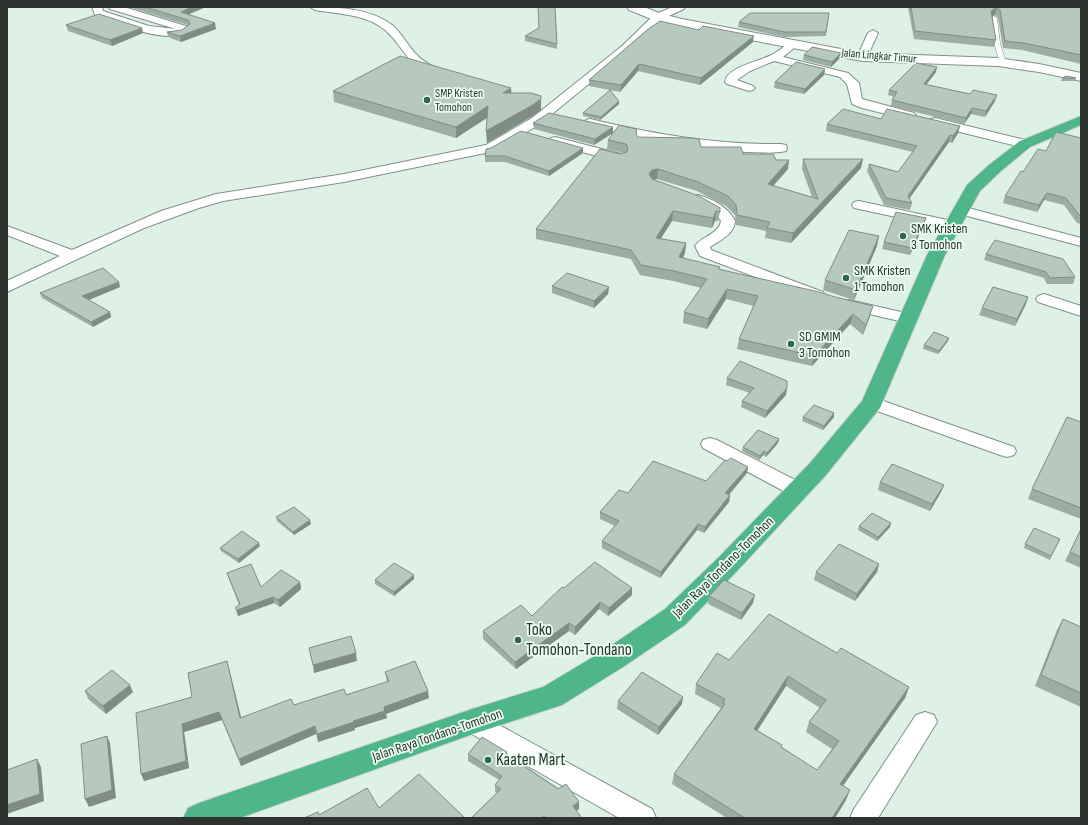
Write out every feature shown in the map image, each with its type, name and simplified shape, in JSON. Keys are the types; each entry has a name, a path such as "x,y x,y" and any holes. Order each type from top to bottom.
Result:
{"highway":[{"name":"Jalan Raya Tondano-Tomohon","path":"199,818 472,722 552,696 613,659 675,617 728,564 818,469 872,402 936,255 973,189 995,168 1025,144 1081,120"}],"main road":[{"name":"Jalan Lingkar Timur","path":"633,7 658,17 681,23 862,56 898,59 1003,63 1039,68 1081,77"}],"street":[{"path":"97,7 99,13 159,32 174,34 180,33 185,29 114,7"},
{"path":"315,7 364,16 382,23 395,35 415,61 421,66 446,76"},
{"path":"7,287 72,255 168,215 206,201 222,197 338,179 490,148 552,109 626,48 658,17 680,7"},
{"path":"862,56 873,33"},
{"path":"749,88 735,85 730,79 750,66 774,58 794,44"},
{"path":"774,58 844,75 852,83 856,101 866,105 1025,144"},
{"path":"581,121 645,136 681,142 749,149 781,148"},
{"path":"519,131 620,158"},
{"path":"686,195 719,209 726,215 728,221 727,227 722,232 702,246 705,253 839,303 908,318"},
{"path":"859,205 957,218 1081,242"},
{"path":"7,230 72,255"},
{"path":"1044,299 1081,311"},
{"path":"872,402 1007,451"},
{"path":"710,444 798,490"},
{"path":"472,722 643,818"},
{"path":"863,818 924,722"}],"lane":[{"path":"994,18 997,43 1003,63"}],"building":[{"path":"145,7 192,7 181,12 215,23 180,36 167,32 182,30 190,24 188,20"},
{"path":"538,7 555,7 557,44 525,36 539,28"},
{"path":"911,7 997,7 991,11 996,40 915,31"},
{"path":"997,7 1081,7 1081,55 1024,43 1005,41 1000,10"},
{"path":"750,13 829,13 826,32 784,32 739,22"},
{"path":"99,14 142,28 110,40 66,25"},
{"path":"660,21 699,30 703,26 754,36 701,78 639,64 621,85 589,80 647,30"},
{"path":"812,47 841,53 832,62 804,55"},
{"name":"SMP Kristen Tomohon","path":"400,56 511,88 503,93 531,93 541,96 541,99 486,131 488,106 456,127 333,91"},
{"path":"796,62 825,69 805,89 775,82"},
{"path":"916,63 937,67 924,84 970,94 973,90 997,95 986,111 972,108 966,118 892,100 897,92 889,90"},
{"path":"1066,76 1076,78 1062,78"},
{"path":"610,90 619,101 601,117 583,113"},
{"path":"843,109 881,119 887,109 960,126 953,136 950,135 908,196 912,203 886,198 869,164 898,172 917,146 827,124"},
{"path":"549,113 613,127 595,139 533,123"},
{"path":"619,125 636,129 637,137 699,139 701,147 741,147 743,154 773,154 776,160 789,160 768,184 818,199 803,159 863,159 793,233 767,228 770,222 737,215 736,205 728,196 698,182 658,169 652,170 649,174 652,179 699,196 720,208 720,212 716,211 713,218 673,211 656,238 686,243 679,257 720,267 718,269 873,306 866,325 853,314 814,356 739,339 758,296 727,289 708,319 684,312 707,279 641,265 631,250 536,229 600,149 620,154 627,152 628,148 626,144 608,140"},
{"path":"521,131 583,148 549,171 505,156 485,156 486,149 491,148"},
{"path":"1056,132 1081,138 1081,216 1066,198 1047,193 1039,205 1005,196 1021,171 1023,172 1038,149 1046,151"},
{"name":"SMK Kristen 3 Tomohon","path":"896,212 926,218 912,248 884,242"},
{"path":"849,230 879,236 856,290 825,280"},
{"path":"995,240 1063,259 1075,277 1050,278 1046,272 986,254"},
{"path":"103,268 119,282 82,296 110,312 91,322 40,293"},
{"path":"567,273 609,287 594,301 552,286"},
{"path":"993,287 1028,297 1017,319 982,308"},
{"path":"934,332 949,338 939,351 924,345"},
{"path":"740,361 787,381 787,388 767,411 742,401 754,388 727,378"},
{"path":"814,405 834,413 824,426 803,417"},
{"path":"1067,417 1081,422 1081,508 1032,489"},
{"path":"758,430 779,439 767,453 764,451 760,456 743,447"},
{"path":"731,458 748,467 725,493 730,495 705,527 698,524 661,572 602,541 619,521 600,512 619,490 628,493 653,461 706,481 725,460 727,461"},
{"path":"892,464 944,485 932,504 880,482"},
{"path":"294,507 310,520 293,532 276,517"},
{"path":"872,513 891,523 878,537 859,526"},
{"path":"1034,528 1060,539 1051,556 1025,544"},
{"path":"1081,529 1081,557 1070,552"},
{"path":"242,531 259,543 238,559 220,548"},
{"path":"839,544 879,564 857,594 816,572"},
{"path":"595,562 632,588 609,608 600,602 575,627 569,623 515,662 483,631 521,605 532,616 562,587 564,588"},
{"path":"394,563 414,575 394,592 375,580"},
{"path":"251,564 261,587 281,570 300,582 278,600 273,597 237,610 235,608 240,604 227,573"},
{"path":"724,580 755,595 742,613 709,596"},
{"path":"769,614 837,653 841,648 909,687 840,784 850,790 832,818 745,818 674,774 725,704 723,703 725,699 696,684 717,653 729,660","holes":["788,676 826,700 809,722 839,741 817,770 781,747 782,745 754,729"]},
{"path":"1063,619 1081,627 1081,693 1041,675"},
{"path":"351,636 356,653 313,665 309,648"},
{"path":"227,661 240,718 291,699 294,705 344,689 346,695 389,681 385,672 415,661 428,691 384,707 385,711 317,734 315,726 239,759 219,712 182,724 186,761 141,774 136,713 192,697 188,673"},
{"path":"112,670 130,685 103,706 85,691"},
{"path":"642,672 683,697 659,727 618,701"},
{"path":"107,736 112,790 85,799 81,744"},
{"path":"482,737 507,752 506,754 558,789 566,784 579,802 573,806 582,818 545,818 544,816 542,818 471,818 501,789 495,785 502,776 468,754"},
{"path":"37,759 40,794 7,805 7,770"},
{"path":"419,774 465,818 304,818 318,812 319,815 367,788 379,808"}],"place":[{"name":"SMP Kristen Tomohon","path":"427,100"},
{"name":"SMK Kristen 3 Tomohon","path":"903,236"},
{"name":"SMK Kristen 1 Tomohon","path":"846,278"},
{"name":"SD GMIM 3 Tomohon","path":"791,344"},
{"name":"Toko Tomohon-Tondano","path":"518,640"},
{"name":"Kaaten Mart","path":"488,760"}]}
